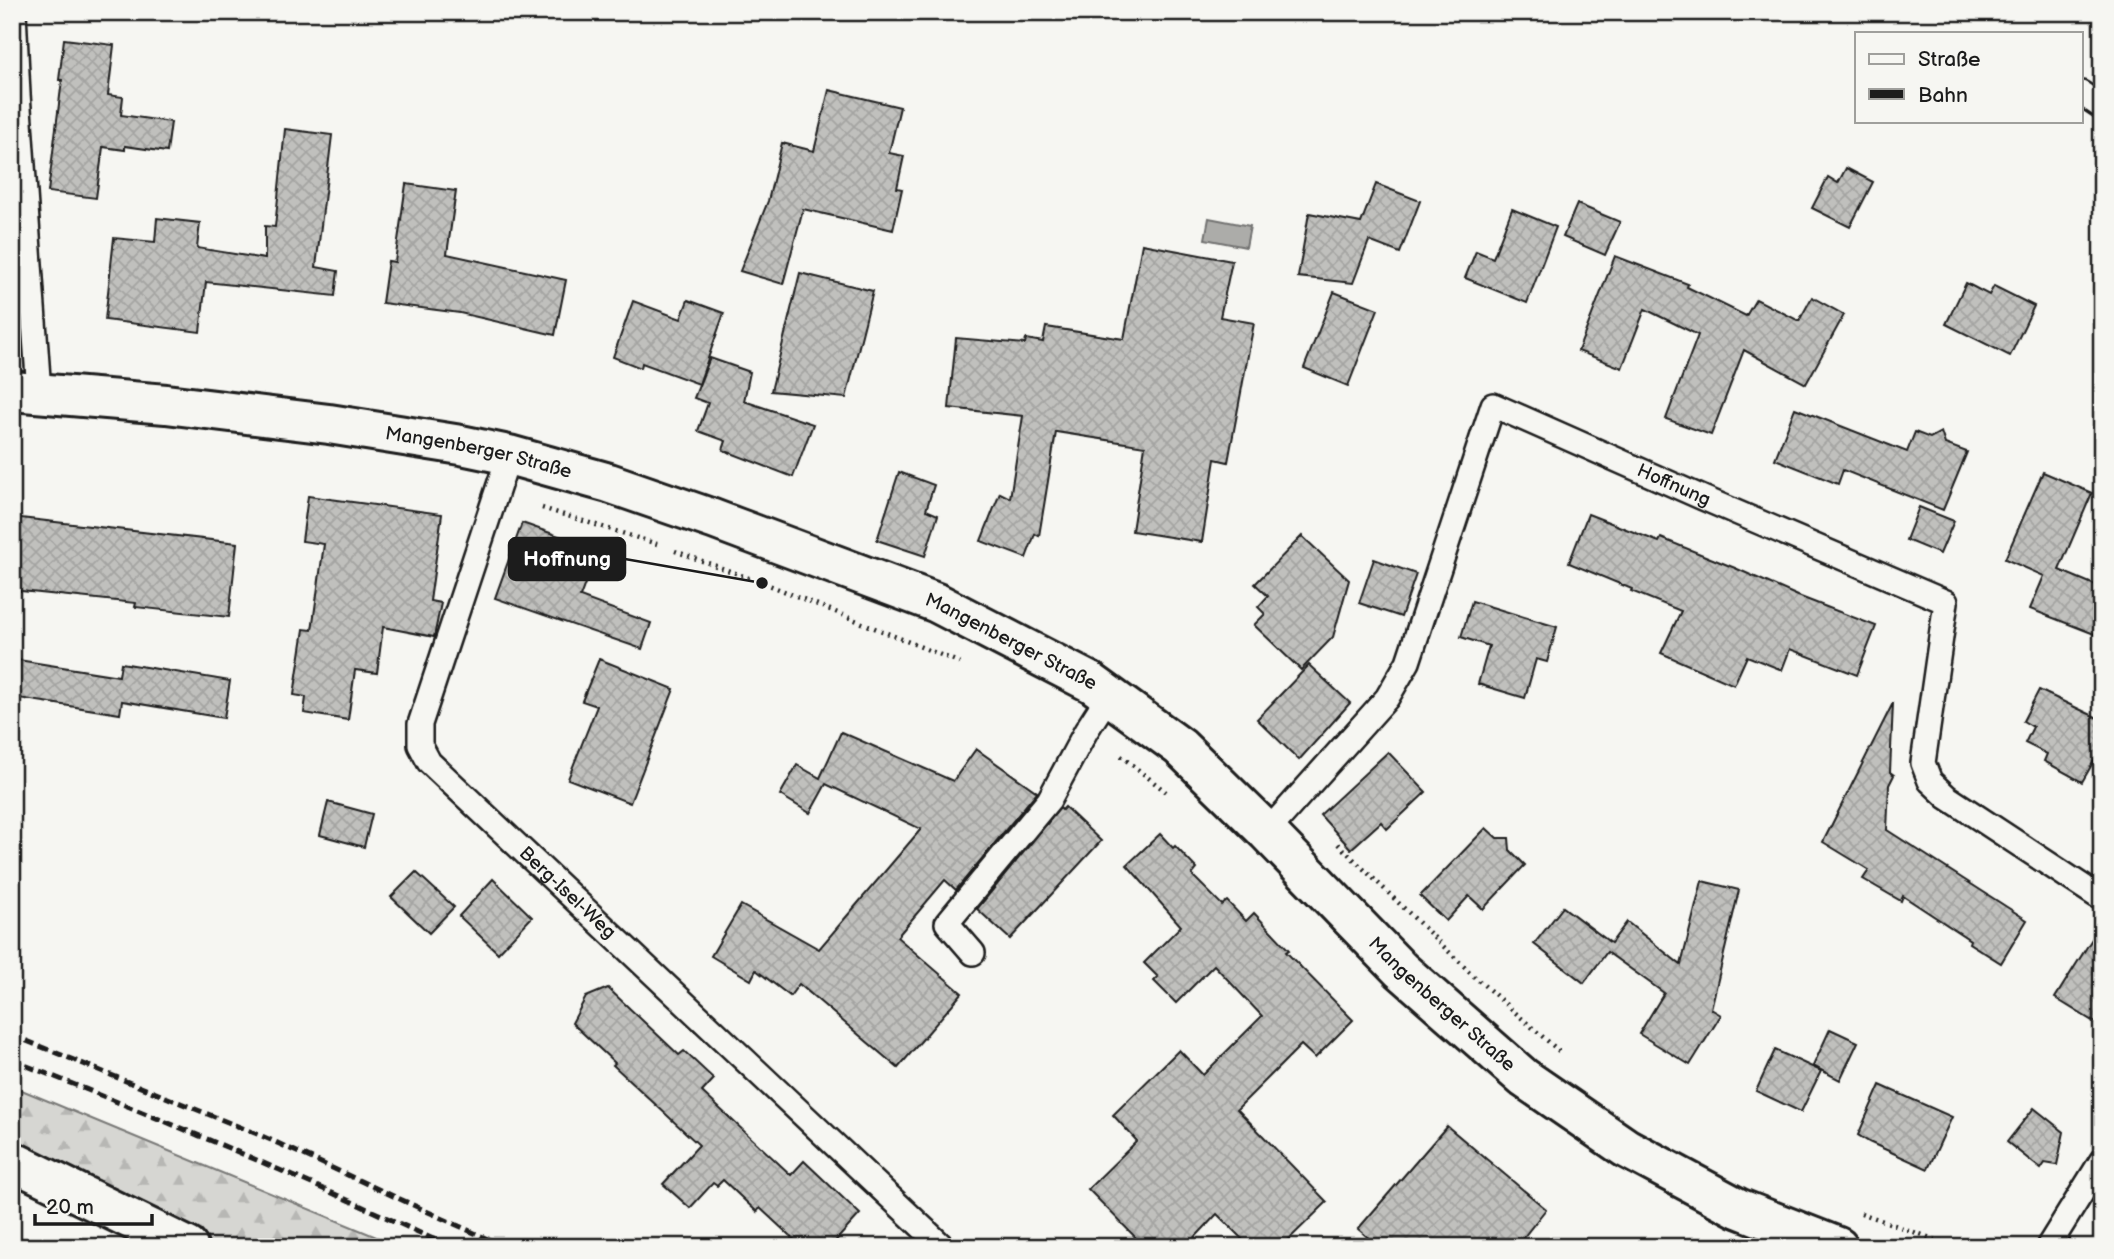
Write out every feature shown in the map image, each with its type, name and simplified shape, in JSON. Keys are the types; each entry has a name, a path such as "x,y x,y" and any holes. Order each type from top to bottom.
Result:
{"main road":[{"name":"Mangenberger Straße","path":"26,391 166,404 317,423 509,455 609,483 937,603 1092,683 1180,747 1401,970 1524,1078 1623,1147 1727,1202 1838,1247"},
{"path":"12,1161 188,1247"}],"lane":[{"path":"14,12 26,391"},
{"path":"2082,94 2102,107"},
{"name":"Hoffnung","path":"1267,832 1387,698 1408,662 1493,405 1946,602 1923,763 1930,781 1947,797 2102,899"},
{"name":"Berg-Isel-Weg","path":"509,455 420,724 420,745 429,762 943,1247"},
{"path":"974,953 947,923 1049,800 1086,731 1109,695"},
{"path":"2048,1247 2102,1160"}],"path":[{"path":"496,494 662,546"},
{"path":"674,551 750,578"},
{"path":"762,583 968,666"},
{"path":"1086,731 1171,796"},
{"path":"1294,802 1477,979 1560,1052"},
{"path":"1854,1210 1956,1247"}],"green space":[{"path":"12,1086 396,1247 214,1247 12,1151"}],"shaded area":[{"path":"1209,218 1250,226 1246,247 1205,239"}],"building":[{"path":"64,39 114,45 108,95 123,97 121,115 171,122 167,152 125,146 125,150 103,147 96,198 48,192 62,80 59,80"},
{"path":"829,90 900,107 889,153 904,156 897,188 902,189 893,230 803,209 783,284 740,271 768,201 782,143 814,151"},
{"path":"285,129 332,135 316,267 338,271 335,296 206,282 200,332 105,320 114,238 155,242 157,218 200,223 197,248 265,259 265,226 275,227"},
{"path":"1846,168 1873,182 1850,227 1812,208 1828,177 1838,183"},
{"path":"406,184 456,191 447,254 566,280 555,335 460,313 382,303 388,261 395,262"},
{"path":"1376,184 1420,201 1400,253 1369,241 1353,283 1298,277 1309,213 1361,223"},
{"path":"1577,204 1620,222 1605,255 1563,237"},
{"path":"1512,209 1556,227 1527,303 1465,278 1476,251 1493,258"},
{"path":"1142,244 1232,261 1220,317 1254,323 1228,462 1215,459 1202,542 1132,531 1145,446 1056,432 1039,536 1035,534 1026,558 981,541 1000,493 1010,498 1023,416 949,408 956,338 1025,344 1026,339 1043,342 1046,327 1124,339"},
{"path":"1615,256 1688,284 1687,287 1746,316 1756,299 1799,321 1812,297 1844,315 1806,384 1744,350 1711,435 1666,419 1698,335 1645,309 1622,368 1578,351"},
{"path":"800,273 873,291 846,398 771,391"},
{"path":"1966,283 1989,295 1994,286 2034,306 2010,356 1946,324"},
{"path":"1334,292 1378,309 1348,386 1304,368"},
{"path":"688,300 724,313 699,384 642,363 641,368 613,357 633,301 681,319"},
{"path":"710,358 750,372 744,401 813,424 793,477 723,450 726,441 698,431 708,403 694,398"},
{"path":"1795,408 1907,452 1915,432 1930,438 1941,432 1945,444 1967,452 1943,510 1843,470 1838,484 1775,459"},
{"path":"899,472 934,485 926,510 938,515 925,556 877,540"},
{"path":"2043,472 2092,493 2059,570 2102,588 2102,637 2030,609 2044,576 2005,559"},
{"path":"308,496 442,514 430,601 441,603 434,637 383,627 377,673 355,670 348,720 304,713 306,697 294,695 304,629 312,630 324,544 302,541"},
{"path":"1919,507 1954,521 1940,554 1906,540"},
{"path":"1588,514 1659,542 1661,538 1876,626 1857,675 1790,649 1782,670 1747,656 1734,685 1661,653 1681,611 1569,563"},
{"path":"12,517 237,543 229,617 135,607 136,603 12,590"},
{"path":"522,523 579,543 577,547 596,554 580,597 651,623 642,649 495,598"},
{"path":"1302,536 1349,580 1333,637 1301,670 1254,625 1265,614 1258,607 1268,596 1255,584"},
{"path":"1374,559 1416,574 1401,617 1359,603"},
{"path":"1472,601 1557,627 1547,662 1536,659 1525,698 1478,684 1489,646 1461,637"},
{"path":"12,659 119,676 121,663 230,681 224,718 122,701 120,714 12,697"},
{"path":"599,659 674,689 630,803 568,779 597,706 582,701"},
{"path":"1309,665 1350,703 1299,760 1257,719"},
{"path":"2039,690 2102,720 2102,747 2082,782 2044,761 2047,754 2025,743 2033,727 2023,721"},
{"path":"1893,703 1890,772 1894,775 1889,785 1887,830 2027,920 2001,963 1903,896 1901,901 1863,879 1869,870 1823,842"},
{"path":"841,732 953,781 976,749 1037,792 956,890 945,880 897,937 962,993 898,1068 799,984 790,996 756,970 751,980 711,956 741,905 819,949 921,829 826,784 810,813 780,795 797,765 820,778"},
{"path":"1388,752 1426,792 1387,829 1381,822 1351,849 1320,815"},
{"path":"328,802 372,814 364,847 320,835"},
{"path":"1065,807 1101,841 1010,939 977,909 1060,808 1062,810"},
{"path":"1486,828 1497,838 1509,838 1510,850 1525,865 1483,909 1469,896 1446,921 1420,896"},
{"path":"1160,834 1197,869 1192,875 1222,905 1227,901 1246,921 1254,913 1289,950 1286,952 1353,1020 1315,1058 1301,1045 1237,1109 1327,1202 1281,1247 1250,1247 1217,1214 1186,1247 1145,1247 1088,1189 1137,1141 1113,1115 1179,1050 1203,1075 1262,1016 1214,965 1176,1003 1154,981 1158,977 1144,963 1181,926 1127,865"},
{"path":"416,872 454,907 429,933 391,897"},
{"path":"493,879 532,917 498,953 459,916"},
{"path":"1702,881 1739,890 1711,1009 1721,1015 1690,1065 1639,1034 1664,993 1607,952 1584,983 1534,944 1563,907 1611,943 1627,922 1681,965"},
{"path":"2102,923 2102,1027 2055,998"},
{"path":"608,988 679,1055 684,1051 714,1079 702,1092 791,1175 804,1161 860,1214 830,1247 802,1247 760,1208 757,1212 723,1180 717,1186 713,1183 690,1208 663,1184 699,1145 572,1023 586,997"},
{"path":"1830,1029 1858,1042 1840,1080 1813,1066"},
{"path":"1775,1050 1821,1071 1801,1112 1756,1091"},
{"path":"1880,1085 1952,1117 1928,1169 1858,1135"},
{"path":"2034,1108 2064,1132 2057,1165 2045,1163 2041,1169 2007,1142"},
{"path":"1447,1126 1546,1209 1516,1247 1379,1247 1358,1229"}],"railway":[{"path":"12,1035 262,1136 505,1247"},
{"path":"12,1060 232,1150 450,1247"}],"place":[{"name":"Hoffnung","path":"762,583"}]}
